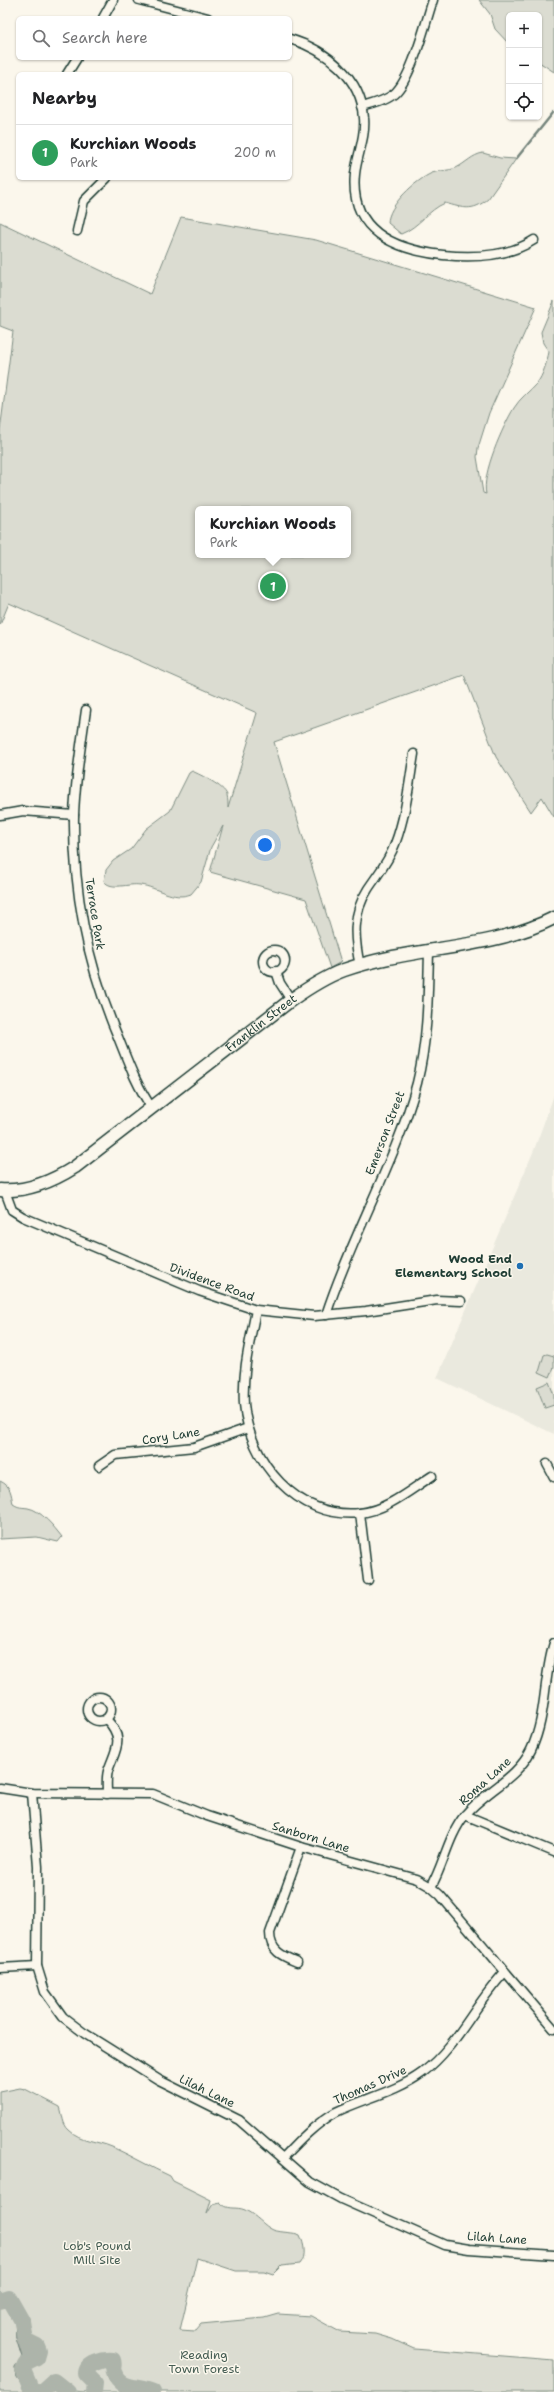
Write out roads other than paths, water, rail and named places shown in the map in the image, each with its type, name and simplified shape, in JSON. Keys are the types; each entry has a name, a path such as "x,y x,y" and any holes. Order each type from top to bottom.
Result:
{"main road":[{"name":"Franklin Street","path":"2,1190 39,1185 64,1174 291,1000 324,979 360,966 429,950 507,936 554,918"}],"street":[{"path":"104,16 113,0"},
{"path":"139,0 200,16"},
{"path":"362,107 387,99 401,86 410,68 433,0"},
{"path":"292,40 315,49 333,60 352,83 362,107 364,130 356,172 355,193 363,216 387,240 403,248 421,252 471,256 511,251 534,240"},
{"path":"68,72 75,60"},
{"path":"77,231 83,203 105,180"},
{"name":"Terrace Park","path":"86,710 77,774 74,815 80,907 93,971 129,1066 152,1108"},
{"path":"360,966 355,934 357,914 363,898 388,859 396,842 403,819 414,754"},
{"path":"0,815 23,811 74,815"},
{"name":"Emerson Street","path":"326,1315 348,1254 404,1123 416,1084 424,1038 429,950"},
{"path":"276,971 280,983 291,1000"},
{"name":"Dividence Road","path":"2,1190 12,1210 24,1217 199,1291 256,1310 293,1315 326,1315 437,1300 461,1301"},
{"path":"256,1310 244,1381 244,1403 248,1428 267,1467 294,1494 306,1503 327,1510 360,1513 380,1507 398,1498 432,1476"},
{"name":"Cory Lane","path":"98,1466 115,1455 190,1448 248,1428"},
{"path":"547,1464 554,1477"},
{"path":"360,1513 368,1580"},
{"name":"Roma Lane","path":"432,1887 454,1832 465,1815 481,1799 508,1779 530,1752 541,1724 546,1674 554,1643"},
{"path":"106,1719 113,1727 118,1744 108,1774 107,1794"},
{"name":"Sanborn Lane","path":"0,1788 32,1793 147,1794 161,1797 202,1814 301,1847 403,1875 432,1887 554,2029"},
{"name":"Lilah Lane","path":"32,1793 38,1867 37,1966 39,1978 48,1997 57,2010 71,2023 158,2080 238,2120 322,2189 445,2245 469,2249 554,2254"},
{"path":"465,1815 554,1852"},
{"path":"297,1962 277,1951 272,1944 270,1935 274,1919 301,1847"},
{"path":"0,1968 37,1966"},
{"name":"Thomas Drive","path":"283,2158 310,2130 330,2116 390,2091 427,2069 451,2045 488,1991 505,1972"}],"waterway":[{"path":"516,159 553,113"},
{"path":"0,2301 9,2298 22,2321 25,2340 37,2346 39,2351 37,2358 25,2364 23,2370 32,2391 43,2391 54,2381 68,2392"},
{"path":"94,2392 95,2383 86,2374 87,2370 96,2362 109,2360 113,2360 113,2371 121,2382 126,2385 153,2392"}],"place":[{"name":"Kurchian Woods","path":"273,586"},
{"name":"Wood End Elementary School","path":"520,1266"}],"park label":[{"name":"Lob's Pound Mill Site","path":"97,2253"},
{"name":"Reading Town Forest","path":"204,2362"}]}
